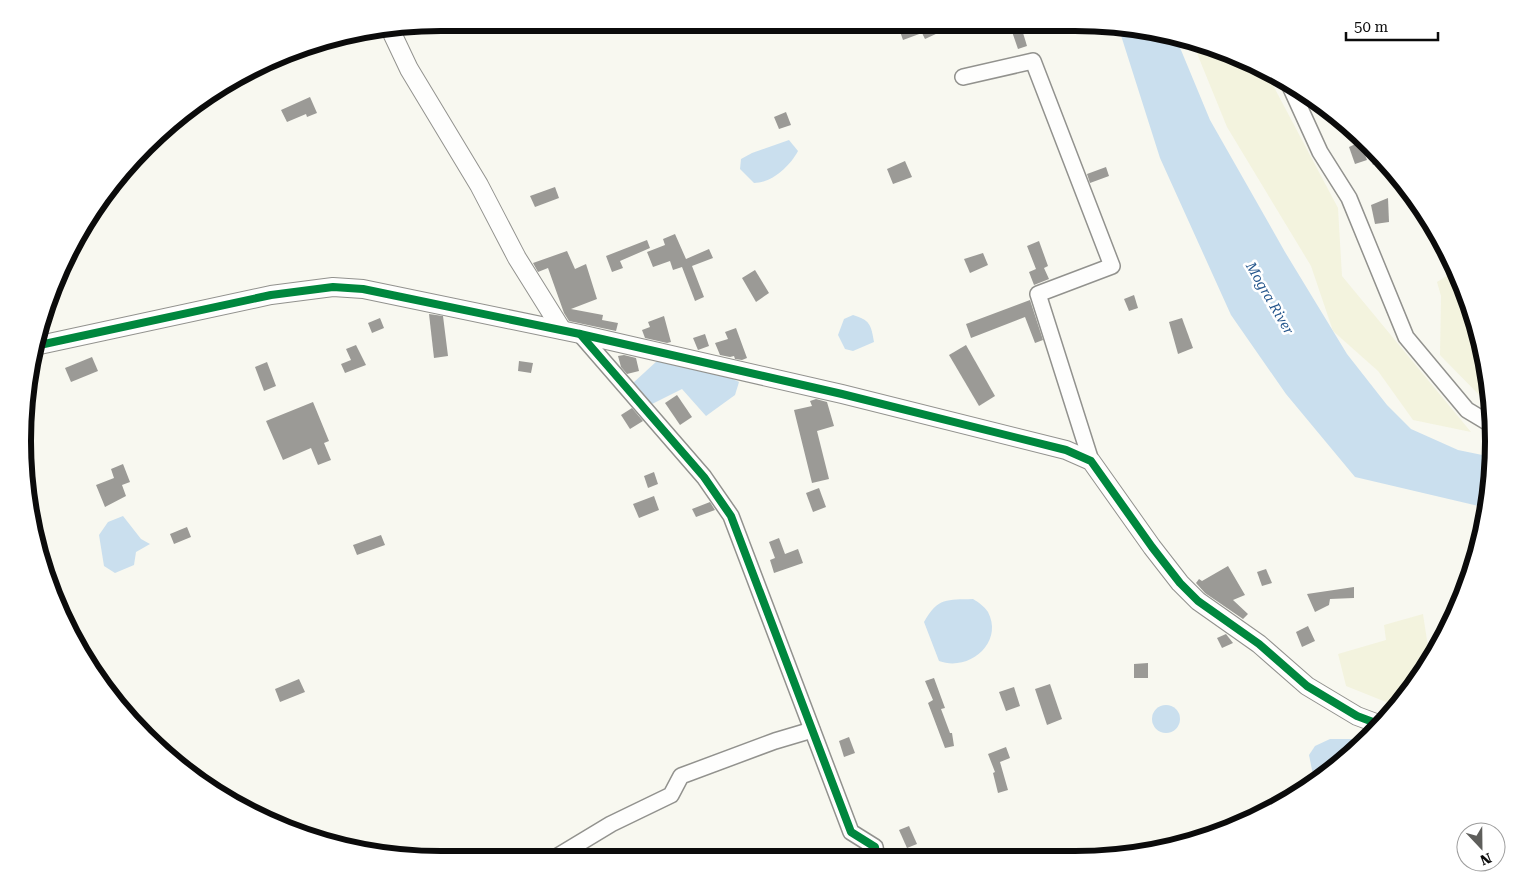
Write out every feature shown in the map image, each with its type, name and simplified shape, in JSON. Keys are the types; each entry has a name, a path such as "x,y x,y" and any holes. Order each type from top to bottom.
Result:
{"street":[{"path":"393,34 409,69 479,185 517,258 562,330"},
{"path":"963,77 1033,61 1112,266 1038,294 1091,461 1180,584 1198,601 1259,644 1307,686 1357,716 1373,722"},
{"path":"1294,94 1320,152 1349,198 1406,337 1467,410 1484,420"},
{"path":"43,344 271,294 333,287 388,292 842,394 1066,450 1091,461"},
{"path":"580,334 704,477 731,516 851,832 875,847 876,851"},
{"path":"566,851 611,824 671,795 681,776 775,741 812,730"}],"green space":[{"path":"1195,49 1232,62 1271,82 1338,208 1342,276 1471,432 1413,420 1378,371 1333,331 1311,266 1227,127"},
{"path":"1449,274 1454,284 1471,335 1482,398 1440,355 1441,296 1437,282"},
{"path":"1423,614 1428,649 1416,669 1389,703 1346,686 1338,654 1386,640 1384,625"}],"water":[{"name":"Mogra River","path":"1121,34 1179,44 1210,120 1285,252 1347,354 1387,405 1411,429 1458,450 1484,455 1479,506 1355,477 1286,394 1231,315 1160,158"},
{"path":"789,140 798,151 785,168 774,177 754,183 740,169 741,159 752,153"},
{"path":"853,315 869,324 874,342 853,351 845,349 838,335 844,319"},
{"path":"657,361 731,378 739,382 735,395 706,416 682,389 650,405 633,383"},
{"path":"123,516 141,539 150,544 136,552 134,565 115,573 104,566 99,535 108,522"},
{"path":"973,599 987,610 992,623 991,634 987,644 972,659 950,663 939,661 924,622 939,604 950,600"},
{"path":"1166,705 1176,709 1180,719 1176,729 1166,733 1156,729 1152,719 1156,709"},
{"path":"1330,739 1354,740 1313,774 1309,755 1315,746"}],"building":[{"path":"900,31 937,31 938,33 925,39 922,33 903,40"},
{"path":"1012,31 1022,31 1027,46 1018,49"},
{"path":"310,97 317,113 307,117 306,114 287,122 281,110"},
{"path":"786,112 791,125 779,129 774,117"},
{"path":"1357,144 1363,149 1367,160 1355,164 1349,147"},
{"path":"1370,156 1376,164 1373,165"},
{"path":"905,161 912,177 893,184 887,169"},
{"path":"1106,167 1109,176 1090,183 1087,174"},
{"path":"555,187 559,198 535,207 530,196"},
{"path":"1388,198 1389,222 1375,224 1371,205"},
{"path":"675,234 686,259 709,249 713,258 692,266 704,297 695,301 682,267 673,270 670,261 653,267 647,252 665,245 663,239"},
{"path":"647,240 650,248 620,261 623,268 612,272 606,256"},
{"path":"1039,241 1048,266 1044,268 1049,279 1034,285 1029,272 1036,269 1027,246"},
{"path":"567,251 575,269 586,264 597,299 571,309 603,315 602,320 618,323 616,331 569,321 564,313 548,268 538,272 533,263"},
{"path":"983,253 988,265 970,273 964,259"},
{"path":"755,270 769,293 756,302 742,278"},
{"path":"1134,295 1138,308 1129,311 1124,299"},
{"path":"1030,300 1043,340 1035,343 1025,317 971,338 966,324"},
{"path":"429,314 443,316 448,356 434,358"},
{"path":"664,316 671,342 667,343 645,338 642,330 650,327 648,322"},
{"path":"380,318 384,328 372,333 368,323"},
{"path":"1182,318 1193,348 1178,354 1169,322"},
{"path":"736,328 747,358 742,360 735,359 734,356 720,355 715,343 728,339 725,332"},
{"path":"705,334 709,346 698,350 693,338"},
{"path":"356,345 366,365 345,373 341,364 351,360 346,349"},
{"path":"966,345 995,396 979,406 949,355"},
{"path":"624,355 636,358 639,371 627,374 621,367 618,356"},
{"path":"92,357 98,371 71,382 65,368"},
{"path":"519,361 533,363 531,373 518,371"},
{"path":"267,362 276,386 264,391 255,367"},
{"path":"677,395 692,417 680,425 665,403"},
{"path":"816,399 827,402 834,426 817,431 829,479 812,483 794,410 812,406 810,401"},
{"path":"313,402 329,441 324,443 331,460 318,465 311,448 283,460 266,421"},
{"path":"632,408 643,421 630,429 621,415"},
{"path":"123,464 130,482 122,485 126,496 105,507 96,485 114,478 111,469"},
{"path":"654,472 658,484 648,488 644,476"},
{"path":"819,488 826,507 813,512 806,493"},
{"path":"654,496 659,510 639,518 633,504"},
{"path":"710,502 715,510 696,517 692,509"},
{"path":"187,527 191,537 174,544 170,534"},
{"path":"381,535 385,545 357,555 353,545"},
{"path":"779,538 785,554 798,549 803,563 774,573 770,560 775,558 769,542"},
{"path":"1228,566 1245,595 1233,600 1248,614 1243,619 1205,593 1196,583 1199,579 1202,581"},
{"path":"1266,569 1272,583 1262,586 1257,572"},
{"path":"1354,587 1354,598 1330,599 1329,605 1315,612 1307,594"},
{"path":"1308,626 1315,641 1302,647 1296,632"},
{"path":"1226,634 1233,643 1222,648 1217,638"},
{"path":"1148,663 1148,678 1134,678 1134,664"},
{"path":"934,678 945,708 941,709 950,733 952,733 954,746 945,748 928,703 933,700 925,681"},
{"path":"299,679 305,692 280,702 275,689"},
{"path":"1050,684 1062,719 1047,725 1035,689"},
{"path":"1014,687 1020,706 1006,711 999,692"},
{"path":"849,737 855,753 844,757 839,741"},
{"path":"1006,747 1010,758 1000,762 1008,790 998,793 993,773 995,772 988,754"},
{"path":"909,826 917,844 907,848 899,830"}],"cycle path":[{"path":"43,344 271,295 333,287 363,289 580,334 842,394 1066,450 1091,461 1152,547 1180,583 1198,601 1259,644 1307,686 1357,716 1373,722"},
{"path":"580,334 704,477 731,516 851,832 875,847 876,851"}]}
